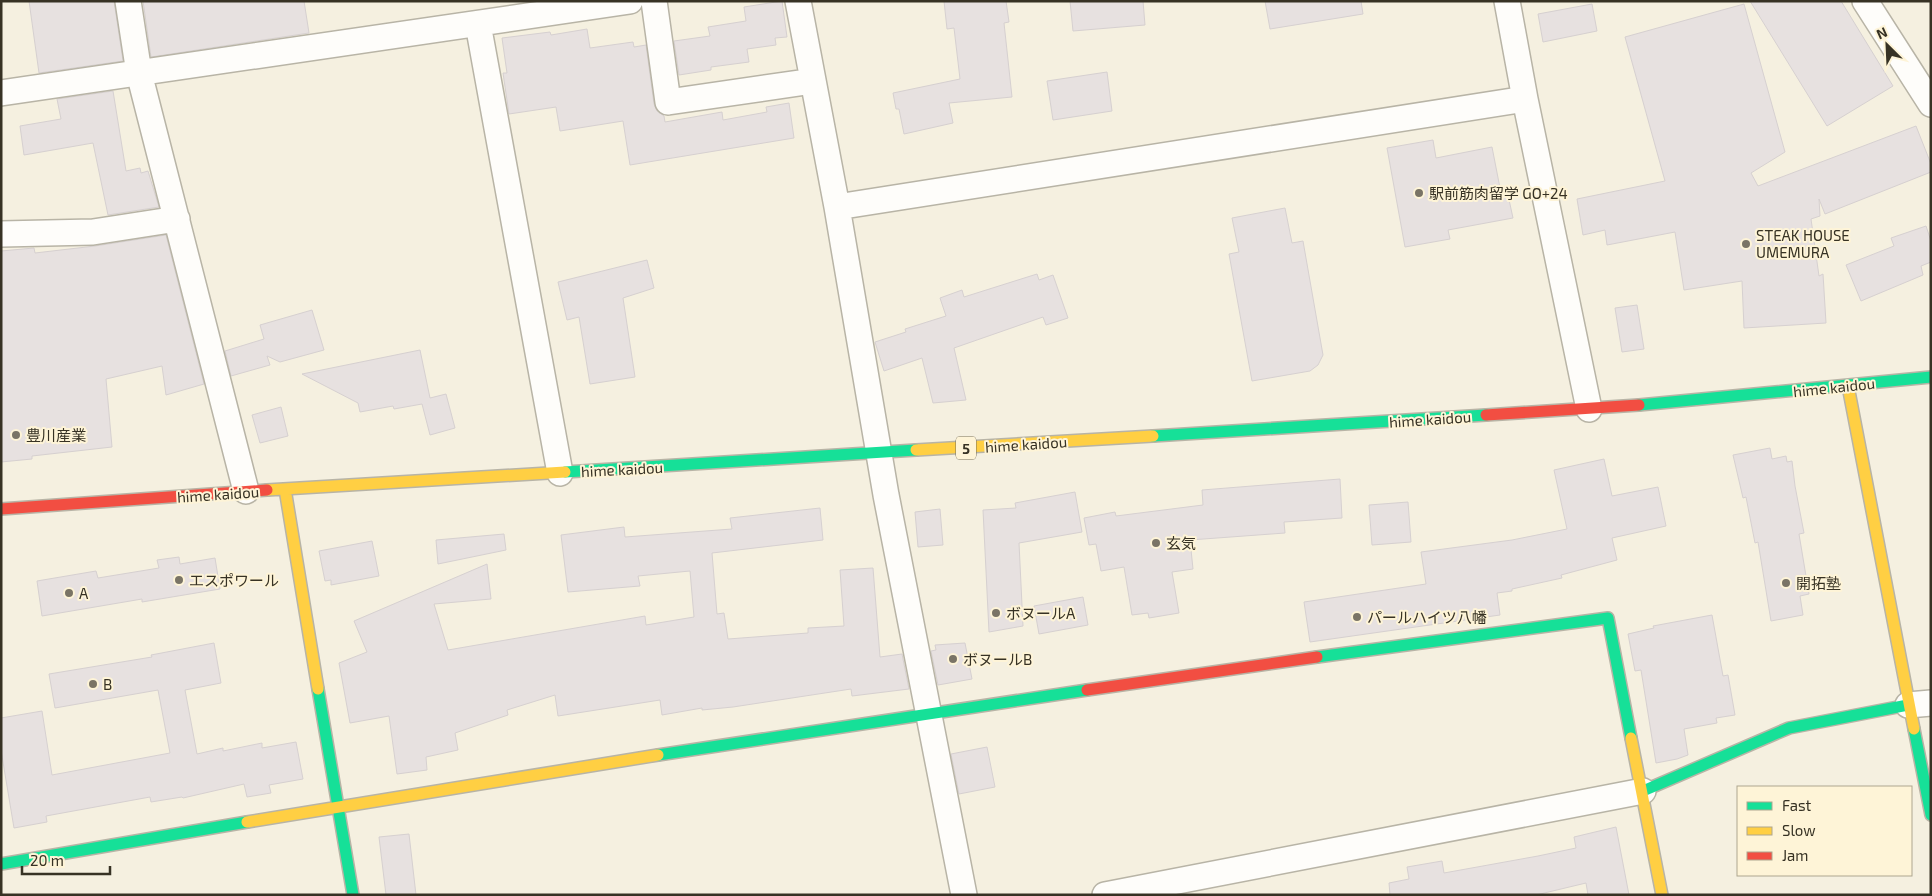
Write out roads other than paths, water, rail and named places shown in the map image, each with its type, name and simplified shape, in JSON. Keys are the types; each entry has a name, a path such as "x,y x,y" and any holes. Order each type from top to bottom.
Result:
{"street":[{"path":"128,1 139,73 246,492"},
{"path":"1,93 630,1"},
{"path":"654,1 668,102 813,81"},
{"path":"798,1 837,207 879,453 964,895"},
{"path":"1507,1 1525,99 1589,409"},
{"path":"1865,1 1931,104"},
{"path":"478,24 560,473"},
{"path":"837,207 1525,99"},
{"path":"1,234 93,232 176,219"},
{"name":"hime kaidou","path":"1,509 285,489 1589,409 1931,377"},
{"path":"1848,386 1920,704 1931,815"},
{"path":"285,489 353,895"},
{"path":"1,864 338,806 929,712 1608,618 1662,895"},
{"path":"1105,895 1643,791 1789,728 1920,704"}],"place":[{"name":"駅前筋肉留学 GO+24","path":"1419,193"},
{"name":"STEAK HOUSE UMEMURA","path":"1746,244"},
{"name":"豊川産業","path":"16,435"},
{"name":"玄気","path":"1156,543"},
{"name":"エスポワール","path":"179,580"},
{"name":"開拓塾","path":"1786,583"},
{"name":"A","path":"69,593"},
{"name":"ボヌールA","path":"996,613"},
{"name":"パールハイツ八幡","path":"1357,617"},
{"name":"ボヌールB","path":"953,659"},
{"name":"B","path":"93,684"}]}
